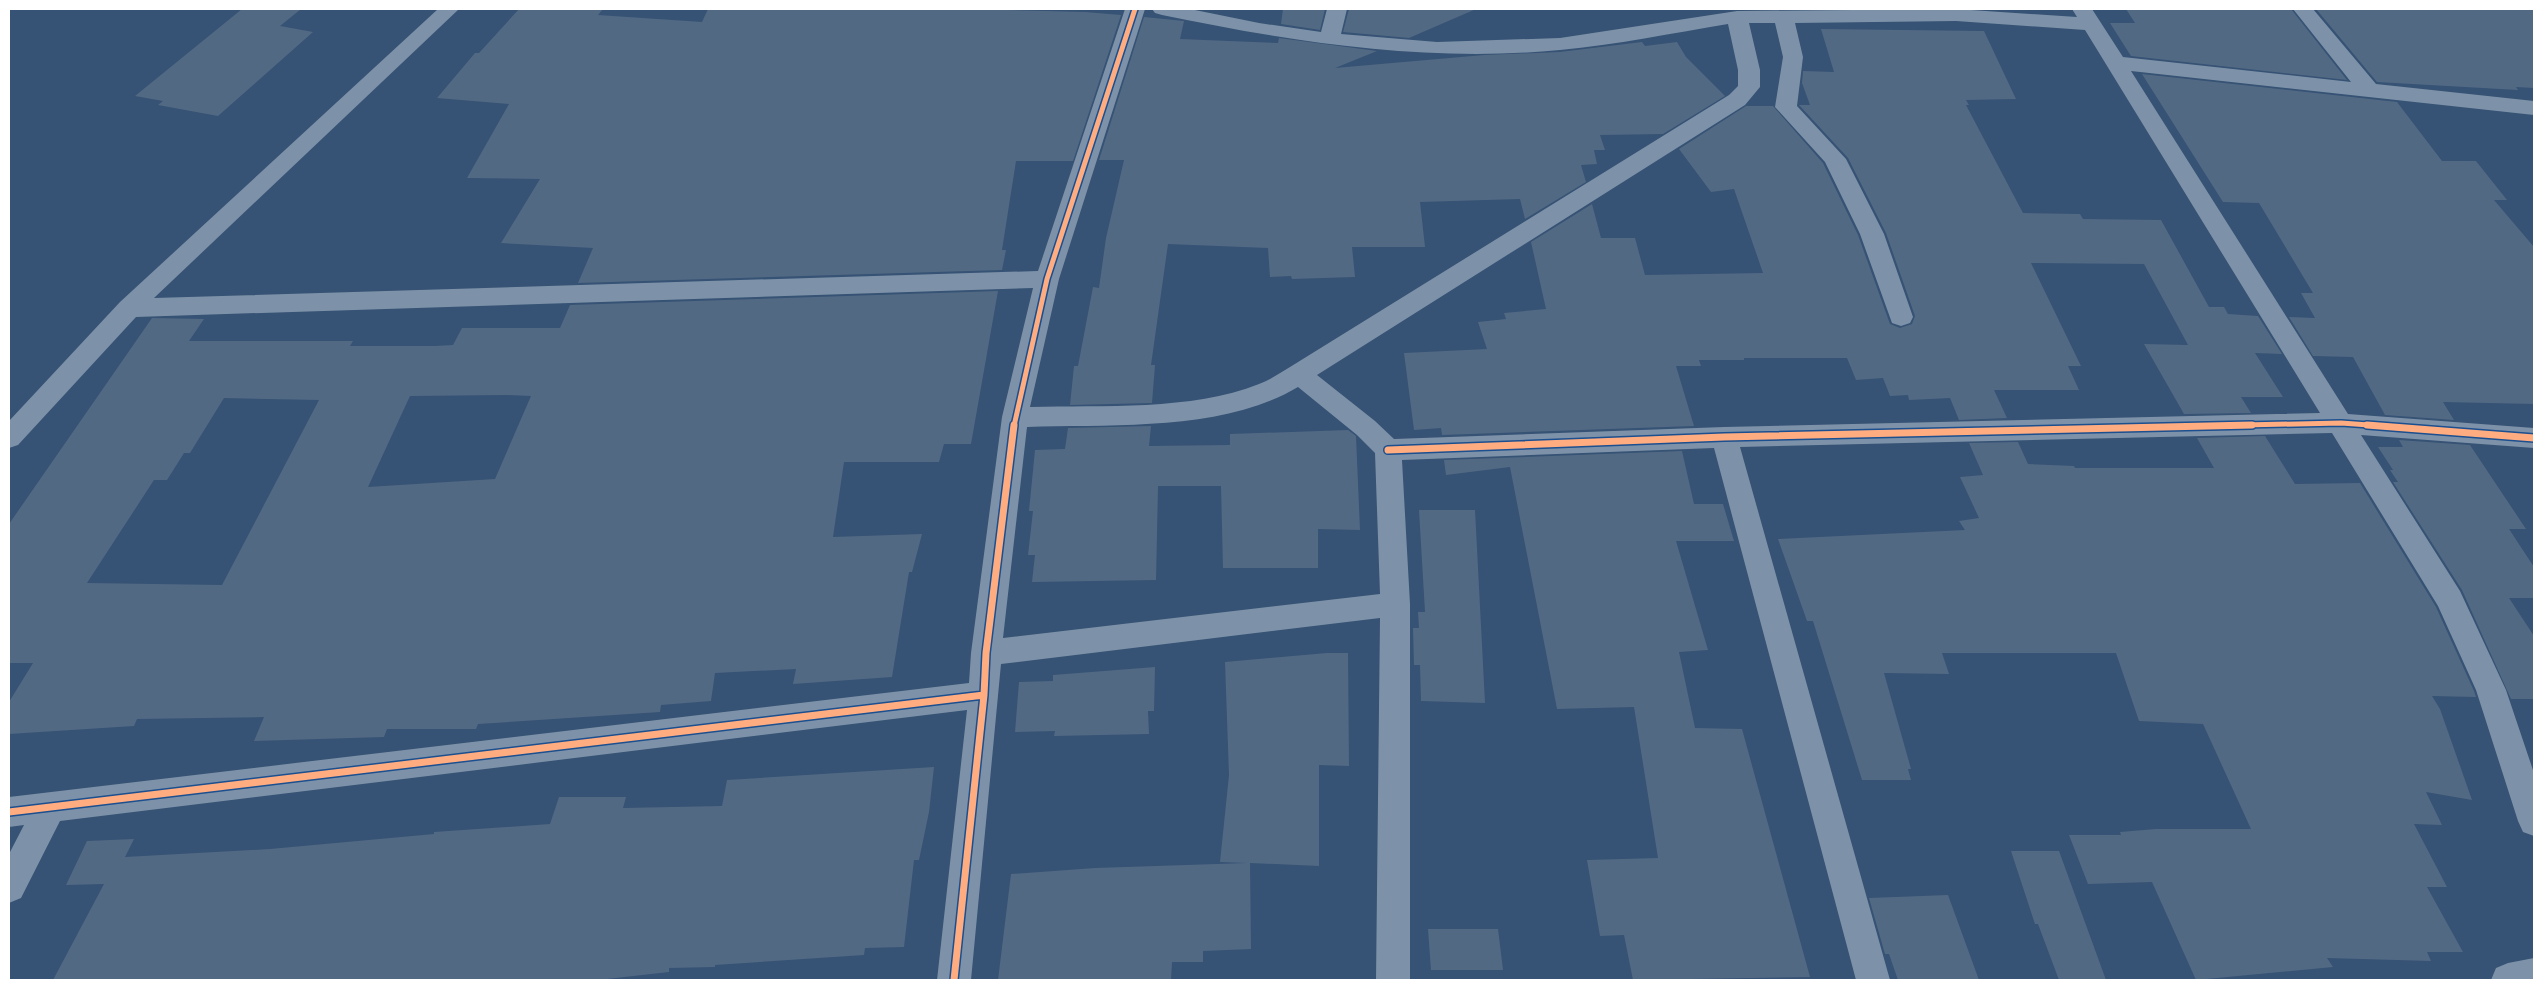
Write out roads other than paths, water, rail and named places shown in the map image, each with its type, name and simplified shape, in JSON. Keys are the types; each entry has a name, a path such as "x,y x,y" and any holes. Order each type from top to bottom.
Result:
{"street":[{"path":"9,438 129,308 449,9"},
{"path":"954,980 984,695 986,653 1015,417 1047,279 1135,9"},
{"path":"1162,9 1259,29 1330,39 1437,48 1560,44 1737,17 1954,12 2087,16 2450,600 2491,690 2534,821"},
{"path":"1330,39 1337,9"},
{"path":"2303,9 2369,90"},
{"path":"1015,417 1156,412 1221,404 1266,392 1299,374 1737,100 1749,87 1749,70 1737,17"},
{"path":"1784,17 1793,57 1786,107 1835,159 1872,234 1901,317"},
{"path":"2116,63 2534,108"},
{"path":"129,308 1047,279"},
{"path":"1299,374 1366,428 1388,450 1395,604 1393,980"},
{"path":"1388,450 1724,437 2341,423 2534,438"},
{"path":"1724,437 1873,980"},
{"path":"986,653 1395,604"},
{"path":"9,812 984,695"},
{"path":"9,887 50,808"},
{"path":"2508,980 2534,976"}]}
